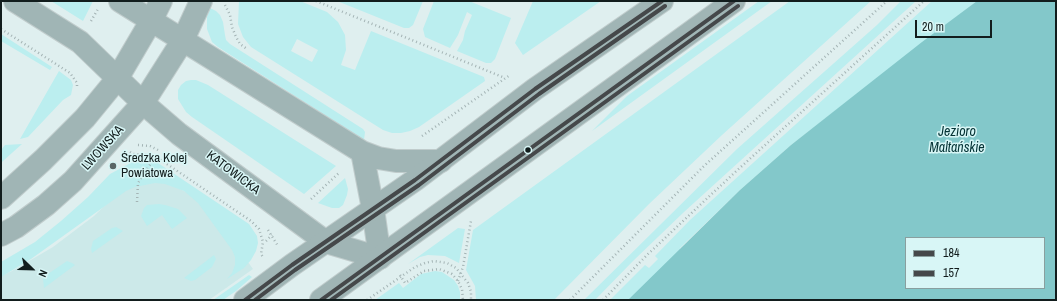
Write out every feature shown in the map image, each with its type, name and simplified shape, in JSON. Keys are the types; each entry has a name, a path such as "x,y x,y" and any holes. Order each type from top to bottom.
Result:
{"street":[{"name":"KATOWICKA","path":"15,1 80,42 117,79 179,134 326,242 380,258"},
{"path":"120,1 362,152 378,158 396,161 441,161"},
{"path":"1,198 40,163 93,109 117,79 152,21 161,1"},
{"name":"LWOWSKA","path":"1,235 16,227 46,205 73,181 143,103 183,40 201,1"},
{"path":"245,300 416,180 535,89 662,1"},
{"path":"322,300 734,1"},
{"path":"362,152 373,209 380,258"}],"path":[{"path":"226,1 225,6 230,15 232,28 236,37 240,44 252,53"},
{"path":"316,1 505,78"},
{"path":"570,300 704,166 887,1"},
{"path":"603,300 648,254 721,185 924,1"},
{"path":"89,25 99,7"},
{"path":"1,29 70,73 77,83 76,92"},
{"path":"418,138 511,74"},
{"path":"125,149 133,154 144,154 155,157 251,221 259,229 263,242 261,254 264,258"},
{"path":"138,202 138,183 155,157"},
{"path":"311,199 341,172"},
{"path":"458,281 461,274 469,229"},
{"path":"266,241 272,235"},
{"path":"367,300 415,267 434,261 447,263 456,268 468,283 471,292 471,300"},
{"path":"398,272 405,283 424,271 439,269 452,274 462,289 463,300"}],"shaded area":[{"path":"51,1 93,1 83,21"},
{"path":"239,1 300,1 327,12 338,22 345,35 346,50 341,65 355,70 371,31 484,77 485,81 419,127 401,133 392,133 383,130 251,47 243,37 238,24","holes":["297,39 318,50 312,62 291,51"]},
{"path":"337,1 423,1 413,25 409,28 404,28"},
{"path":"434,1 469,1 511,18 495,59 491,63 486,63 457,51 463,40 472,15 467,12 458,35 450,48 425,37 423,29"},
{"path":"533,1 601,1 523,55 515,43"},
{"path":"759,1 772,1 592,131 627,96"},
{"path":"790,1 871,1 722,135 649,204 554,300 476,300 475,286 466,270 473,230"},
{"path":"901,1 916,1 684,212 595,300 584,300 737,149 877,25"},
{"path":"932,1 977,1 791,145 740,190 680,248 681,261 648,300 610,300 645,265 649,268 658,259 655,256 690,220"},
{"path":"210,8 220,15 223,22 226,40 230,44 363,129 365,132 364,140 212,42 207,29 207,17"},
{"path":"1,34 52,67 50,70 1,41"},
{"path":"59,71 71,80 73,85 71,95 63,100 28,137 20,139"},
{"path":"196,80 208,85 336,166 304,194 186,112 178,99 178,90 186,81"},
{"path":"22,144 1,163 1,150 5,145"},
{"path":"145,158 158,163 249,224 257,236 258,243 251,260 244,268 227,279 232,273 235,265 235,257 232,250 198,203 184,191 165,184 155,183 135,187 126,191 31,259 1,277 1,262 35,242 88,197 110,174 138,159"},
{"path":"345,178 348,189 343,205 339,208 332,208 318,203"},
{"path":"130,181 165,182 203,200 253,269 209,300 1,300 1,276 53,247 94,216"},
{"path":"159,204 178,209 187,218 172,229 162,215 147,226 141,216 144,208 147,205"},
{"path":"116,227 123,231 92,253 91,249 93,241 112,228"},
{"path":"458,228 465,229 459,263 445,256 428,255 420,257 408,264"},
{"path":"214,255 216,259 212,267 195,280 191,281 184,278"},
{"path":"67,261 75,265 44,288 43,279 45,276"},
{"path":"435,271 442,272 454,280 460,292 460,300 375,300 399,283 403,288 421,274"},
{"path":"249,275 252,277 236,291 223,300 213,300"}],"water":[{"name":"Jezioro Maltańskie","path":"977,1 1056,1 1056,300 628,300 740,190 791,145 922,42"}],"transit line":[{"name":"184","path":"245,300 292,265 415,180 535,89 662,1"},
{"name":"184","path":"321,300 734,1"},
{"name":"157","path":"255,300 295,270 419,185 539,94 665,6"},
{"name":"157","path":"331,300 738,6"}],"place":[{"name":"Średzka Kolej Powiatowa","path":"113,166"}]}
